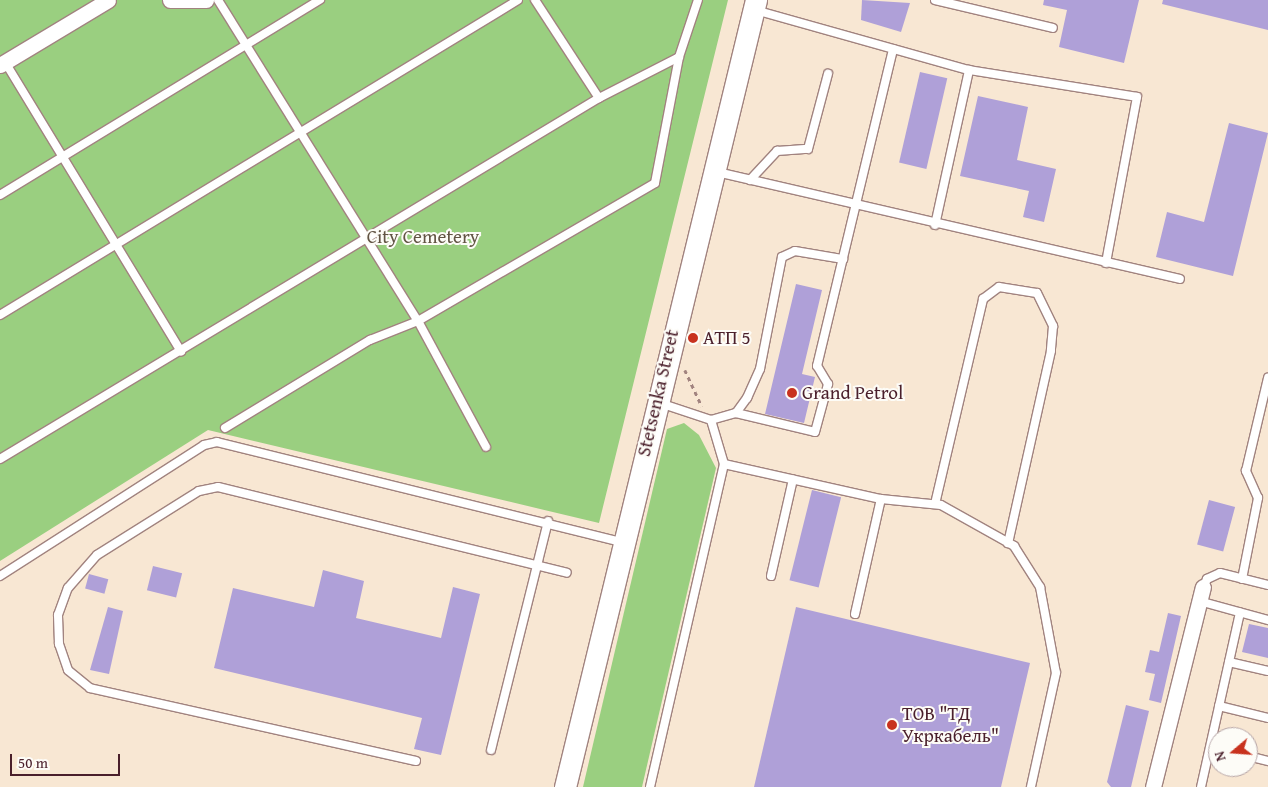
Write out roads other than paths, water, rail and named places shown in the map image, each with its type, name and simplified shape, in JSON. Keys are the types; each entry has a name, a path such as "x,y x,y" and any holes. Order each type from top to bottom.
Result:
{"main road":[{"name":"Stetsenka Street","path":"565,787 712,171 755,5"}],"street":[{"path":"3,64 108,0"},
{"path":"170,0 206,0"},
{"path":"1153,787 1201,594"}],"lane":[{"path":"218,0 364,238 418,321 486,447"},
{"path":"0,195 320,0"},
{"path":"0,315 518,0"},
{"path":"535,0 599,98"},
{"path":"225,428 370,340 418,321 654,184 679,56 698,0"},
{"path":"936,0 1053,28"},
{"path":"755,5 893,49 969,70 1137,97 1106,263"},
{"path":"656,402 711,420 736,413 815,432 828,384 817,366 857,207 893,49"},
{"path":"0,459 181,352 364,238 599,98 679,56"},
{"path":"3,64 63,156 181,352"},
{"path":"935,225 969,70"},
{"path":"750,180 777,151 808,149 828,74"},
{"path":"712,171 857,207 1180,279"},
{"path":"736,413 760,369 782,257 795,252 843,259"},
{"path":"935,504 984,299 999,287 1036,293 1053,326 1051,351 1008,543"},
{"path":"1242,579 1258,498 1246,471 1268,378"},
{"path":"650,787 724,464 711,420"},
{"path":"0,576 204,445 217,442 548,521 624,543"},
{"path":"724,464 881,499 935,504 1008,543 1040,587 1056,673 1031,787"},
{"path":"771,576 793,479"},
{"path":"416,761 90,688 68,670 59,644 58,615 68,588 97,556 199,491 218,487 568,573"},
{"path":"855,614 881,499"},
{"path":"491,750 548,521"},
{"path":"1268,584 1217,574 1201,594 1240,612 1268,620"},
{"path":"1217,727 1219,706 1240,612"},
{"path":"1229,662 1268,671"},
{"path":"1219,706 1268,718"},
{"path":"1201,787 1208,767"}],"place":[{"name":"АТП 5","path":"693,338"},
{"name":"Grand Petrol","path":"792,393"},
{"name":"ТОВ \"ТД Укркабель\"","path":"892,725"}],"park label":[{"name":"City Cemetery","path":"423,237"}]}
